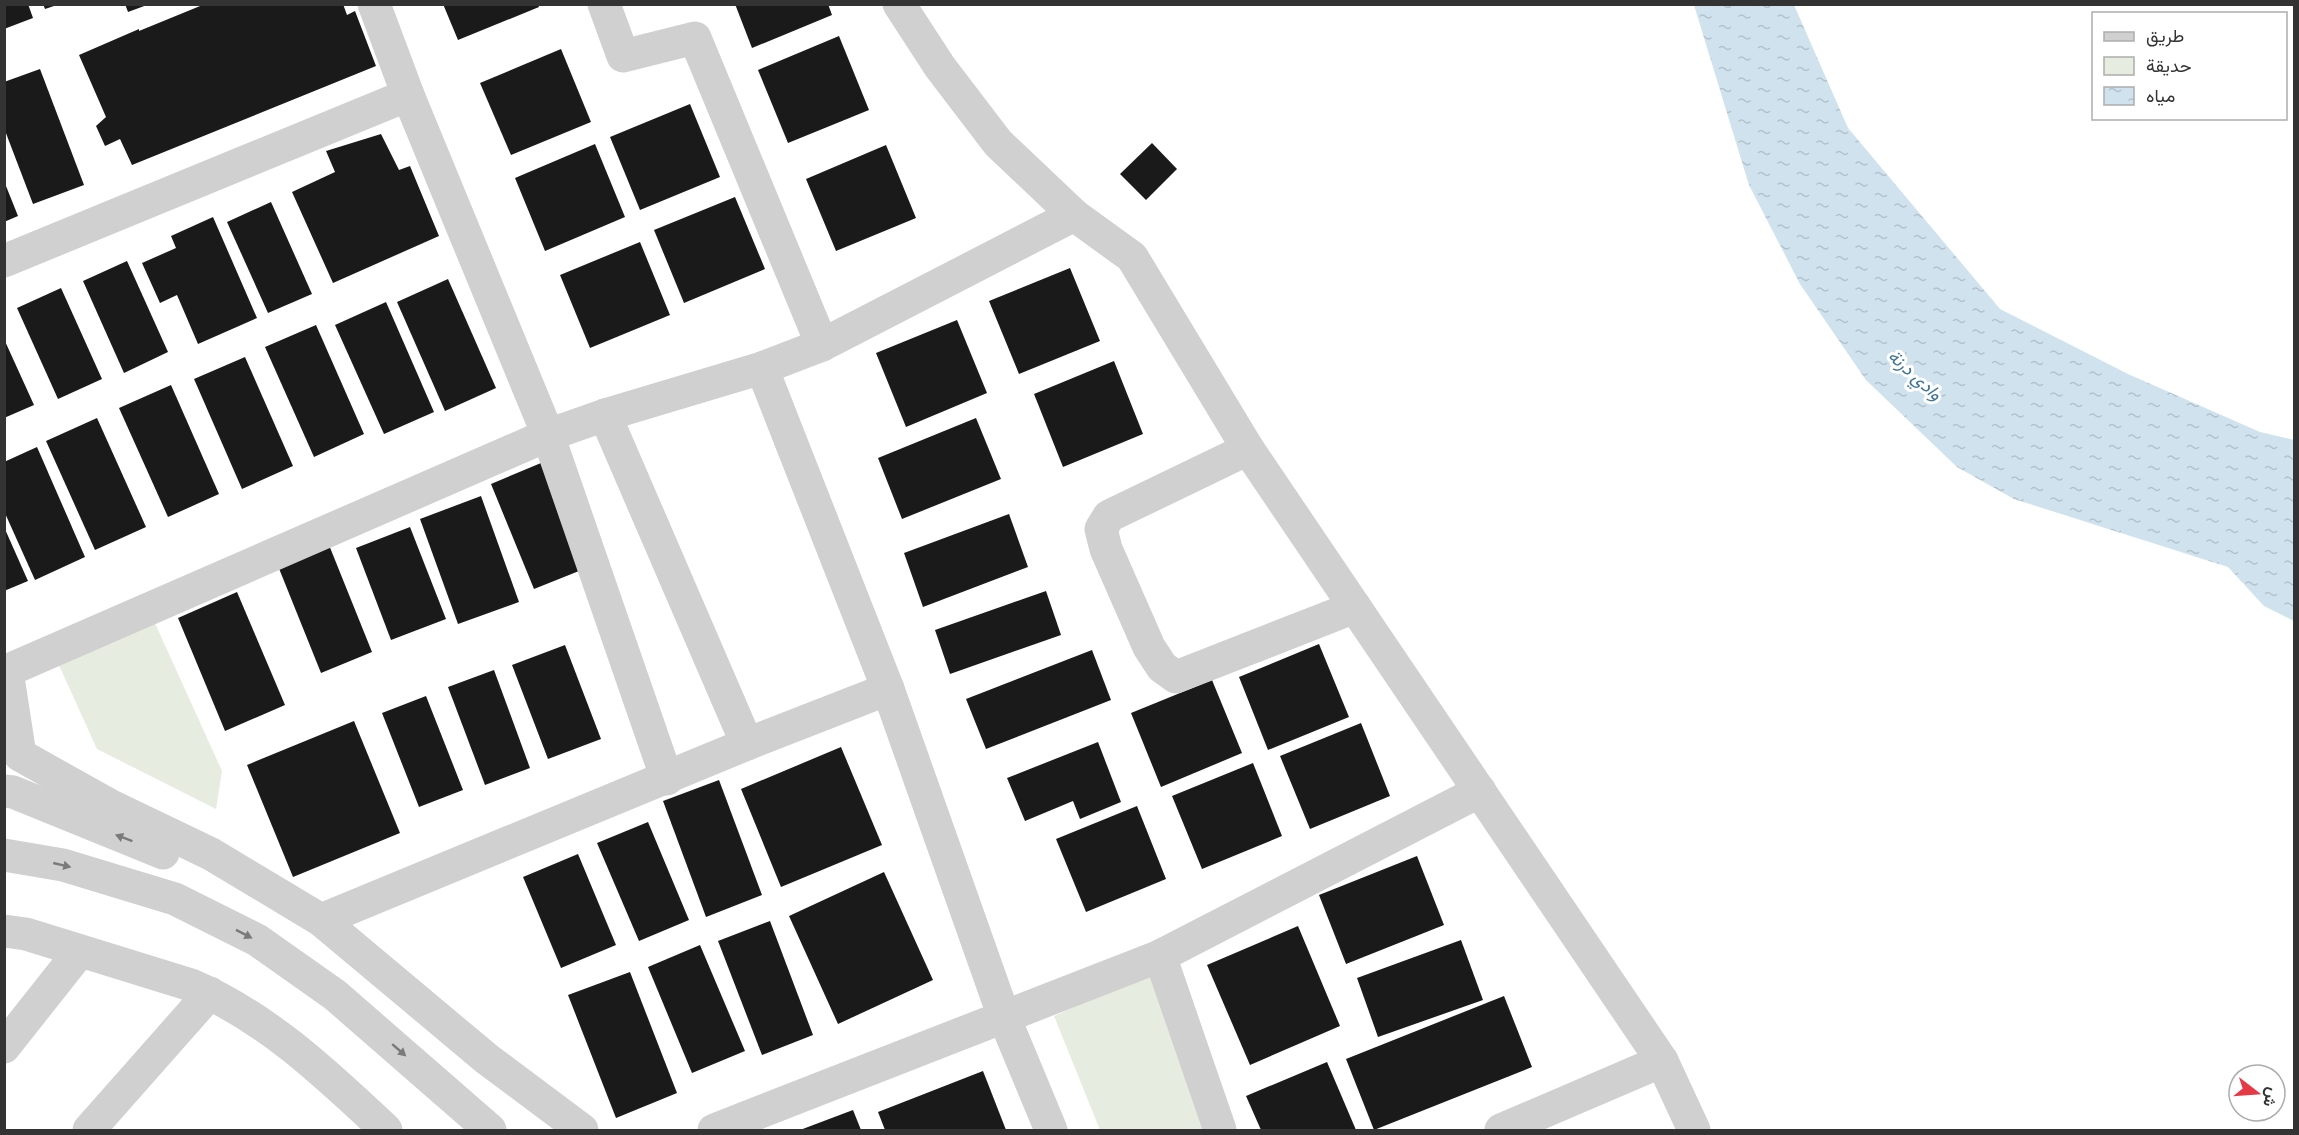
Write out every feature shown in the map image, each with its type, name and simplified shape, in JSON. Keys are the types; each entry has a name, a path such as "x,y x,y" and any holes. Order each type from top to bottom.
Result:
{"street":[{"path":"374,4 408,95 548,435 666,779"},
{"path":"604,4 623,56 695,38 822,345"},
{"path":"899,4 940,67 998,143 1074,215 1132,257 1248,449 1662,1061 1694,1131"},
{"path":"4,261 408,95"},
{"path":"550,1131 356,964 215,874 7,797 20,755 6,671 548,435 762,368 822,345 1074,215"},
{"path":"762,368 888,689 1004,1017 1051,1131"},
{"path":"605,416 747,744"},
{"path":"1248,449 1109,516 1101,529 1106,549 1149,647 1162,667 1176,677 1355,607"},
{"path":"321,920 747,744 888,689"},
{"path":"20,755 111,806 210,854 321,920 487,1059 582,1131"},
{"path":"714,1131 1160,956 1480,791"},
{"path":"4,855 63,865 175,899 257,940 335,995 490,1131"},
{"path":"4,931 26,934 210,993 263,1024 295,1047 384,1130"},
{"path":"4,1047 80,951"},
{"path":"1160,956 1220,1131"},
{"path":"89,1131 210,993"},
{"path":"1501,1131 1662,1061"}],"green space":[{"path":"154,621 222,771 216,809 97,749 58,663"},
{"path":"1155,971 1209,1130 1100,1130 1054,1016"}],"water":[{"name":"وادي درنة","path":"1694,5 1794,5 1848,128 2000,309 2128,374 2260,432 2294,440 2294,621 2264,606 2228,567 2014,499 1957,467 1866,380 1800,284 1749,185"}],"building":[{"path":"4,4 28,4 33,18 4,29"},
{"path":"43,4 57,4 57,5 45,9"},
{"path":"125,4 147,4 147,5 128,12"},
{"path":"205,4 343,4 347,15 355,11 376,66 132,165 120,139 105,146 96,126 106,117 79,55"},
{"path":"443,4 538,4 539,7 458,40"},
{"path":"735,4 828,4 832,15 752,48"},
{"path":"839,36 869,110 788,143 758,70"},
{"path":"561,49 591,122 511,155 480,83"},
{"path":"40,69 84,185 33,204 4,128 4,82"},
{"path":"690,104 720,177 640,210 610,137"},
{"path":"381,134 399,170 410,166 439,236 333,283 292,192 335,172 326,151"},
{"path":"1152,143 1177,169 1146,200 1120,174"},
{"path":"595,144 625,217 545,251 515,178"},
{"path":"886,145 916,218 836,251 806,179"},
{"path":"4,181 18,216 4,222"},
{"path":"735,197 765,269 684,303 654,230"},
{"path":"271,202 312,294 268,313 227,222"},
{"path":"213,217 257,318 198,344 177,295 160,303 142,263 176,248 171,236"},
{"path":"640,242 670,315 590,348 560,275"},
{"path":"127,261 168,352 124,373 83,281"},
{"path":"1070,268 1100,341 1019,374 989,301"},
{"path":"448,279 496,388 445,411 397,302"},
{"path":"61,288 102,379 58,399 17,308"},
{"path":"386,302 434,412 384,434 335,325"},
{"path":"957,320 987,393 906,427 876,353"},
{"path":"316,325 364,434 314,457 265,347"},
{"path":"4,339 34,405 4,418"},
{"path":"245,357 293,466 242,489 194,379"},
{"path":"1114,361 1143,434 1063,467 1034,394"},
{"path":"171,385 219,494 168,517 119,408"},
{"path":"97,418 146,527 95,550 46,441"},
{"path":"976,418 1001,479 902,519 878,458"},
{"path":"37,447 85,557 35,580 4,511 4,462"},
{"path":"541,463 584,569 534,589 491,484"},
{"path":"481,496 519,602 458,624 420,519"},
{"path":"1009,514 1028,567 923,607 904,553"},
{"path":"4,527 28,581 4,591"},
{"path":"410,527 446,619 391,640 356,548"},
{"path":"329,545 372,652 321,673 278,566"},
{"path":"1046,591 1061,635 950,674 935,630"},
{"path":"237,592 285,705 225,731 178,618"},
{"path":"1319,644 1349,717 1268,750 1239,677"},
{"path":"565,645 601,739 548,759 512,665"},
{"path":"1092,650 1111,700 986,749 966,699"},
{"path":"494,670 530,768 485,785 448,687"},
{"path":"1212,680 1242,753 1161,787 1131,713"},
{"path":"426,696 463,790 419,807 382,713"},
{"path":"354,721 400,833 293,877 247,765"},
{"path":"1361,723 1390,796 1310,829 1280,756"},
{"path":"1098,742 1121,802 1080,819 1073,801 1025,821 1007,778"},
{"path":"841,747 882,845 781,887 741,789"},
{"path":"1253,763 1282,836 1202,869 1172,796"},
{"path":"719,780 762,895 706,917 663,801"},
{"path":"1137,806 1166,879 1086,912 1056,839"},
{"path":"648,822 689,920 639,941 597,843"},
{"path":"578,854 616,945 561,968 523,877"},
{"path":"1417,856 1444,925 1346,964 1319,895"},
{"path":"884,872 933,980 838,1024 789,916"},
{"path":"770,921 813,1035 762,1055 718,941"},
{"path":"1298,926 1340,1026 1250,1065 1207,965"},
{"path":"1461,940 1483,1000 1378,1037 1357,978"},
{"path":"700,945 745,1051 692,1073 648,967"},
{"path":"630,972 677,1093 616,1118 568,995"},
{"path":"1504,996 1532,1067 1374,1130 1346,1059"},
{"path":"1327,1062 1356,1130 1261,1130 1246,1096"},
{"path":"983,1071 1006,1130 885,1130 878,1112"},
{"path":"853,1110 861,1130 800,1130"}]}
